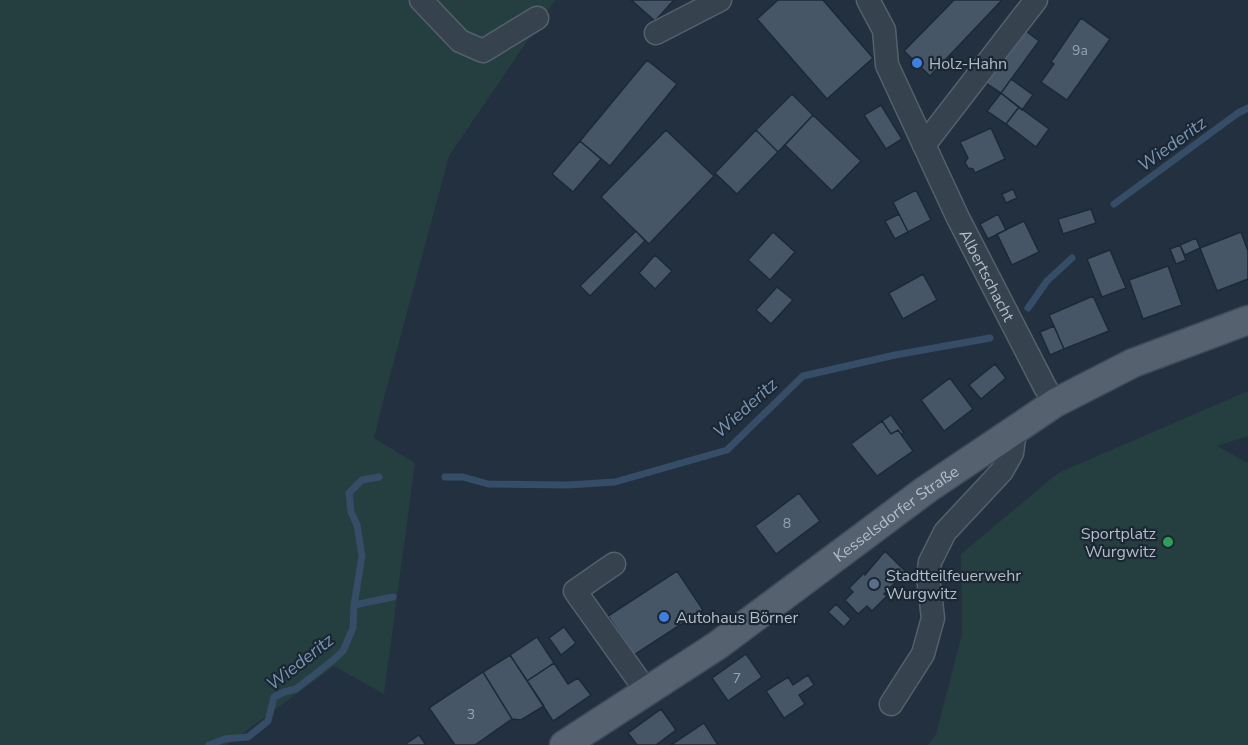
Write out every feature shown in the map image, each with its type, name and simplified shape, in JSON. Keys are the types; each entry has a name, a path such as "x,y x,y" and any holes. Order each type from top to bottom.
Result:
{"main road":[{"name":"Kesselsdorfer Straße","path":"564,745 718,645 927,489 1055,403 1133,363 1248,320"}],"street":[{"path":"421,0 460,41 483,51 537,18"},
{"path":"656,33 720,0"},
{"name":"Albertschacht","path":"868,0 884,30 887,65 924,145 972,246 1055,403"},
{"path":"924,145 1036,0"},
{"path":"891,704 923,654 931,627 933,618 928,577 930,562 945,532 1002,471 1012,453 1015,431"},
{"path":"614,564 575,591 646,692"}],"green space":[{"path":"0,0 555,0 449,156 374,438 415,463 384,694 334,666 227,745 0,745"},
{"name":"Sportplatz Wurgwitz","path":"1248,391 1248,436 1217,446 1248,463 1248,745 928,745 936,734 962,634 961,554 1058,473"}],"building":[{"path":"631,0 674,0 655,21"},
{"path":"778,0 823,0 873,58 827,99 757,19"},
{"path":"954,0 1002,0 930,76 904,51"},
{"path":"1081,18 1110,39 1067,100 1041,82 1054,64 1051,62"},
{"path":"1022,28 1039,41 1001,93 983,81"},
{"path":"647,60 677,84 610,166 580,141"},
{"path":"1011,79 1033,95 1022,110 1001,93"},
{"path":"1001,93 1019,107 1006,124 987,111"},
{"path":"792,94 813,115 778,152 756,130"},
{"path":"881,105 902,139 886,149 864,115"},
{"path":"1019,107 1049,129 1036,147 1006,124"},
{"path":"813,115 861,161 832,191 785,145"},
{"path":"991,128 1005,159 975,173 973,169 968,168 965,162 968,158 960,142"},
{"path":"666,130 714,176 649,244 601,197"},
{"path":"756,130 778,152 737,194 715,173"},
{"path":"580,141 601,159 573,192 552,174"},
{"path":"1013,189 1017,198 1006,203 1002,194"},
{"path":"916,190 931,220 908,232 893,202"},
{"path":"1091,209 1096,223 1063,234 1058,219"},
{"path":"899,214 908,232 895,239 885,221"},
{"path":"998,214 1006,230 988,239 980,224"},
{"path":"1024,221 1039,252 1012,265 997,234"},
{"path":"636,231 645,241 590,296 580,286"},
{"path":"773,232 795,252 770,280 748,260"},
{"path":"1241,232 1248,251 1248,279 1217,291 1200,248"},
{"path":"1196,238 1200,248 1185,255 1180,245"},
{"path":"1180,245 1186,260 1176,264 1170,249"},
{"path":"1110,250 1126,288 1102,297 1087,259"},
{"path":"655,255 672,271 655,289 639,273"},
{"path":"1168,266 1182,305 1143,319 1129,280"},
{"path":"923,274 937,300 903,319 889,293"},
{"path":"777,287 793,300 771,324 756,310"},
{"path":"1093,296 1109,331 1064,349 1049,315"},
{"path":"1054,326 1064,349 1050,355 1040,332"},
{"path":"995,364 1006,378 981,399 969,385"},
{"path":"950,378 973,409 944,431 921,400"},
{"path":"891,415 904,433 901,434 898,430 891,434 882,421"},
{"path":"882,421 891,434 898,430 913,451 877,476 851,444"},
{"path":"799,493 820,521 776,554 755,526"},
{"name":"Stadtteilfeuerwehr Wurgwitz","path":"885,551 906,572 884,594 887,596 872,611 867,606 858,614 845,600 853,592 849,588 864,573 865,575"},
{"path":"677,571 703,610 634,655 608,616"},
{"path":"836,604 851,619 844,627 828,612"},
{"path":"564,627 576,643 561,655 549,638"},
{"path":"537,637 554,663 527,681 510,655"},
{"path":"746,654 762,677 728,701 712,678"},
{"path":"510,655 544,706 521,720 512,719 483,672"},
{"path":"554,663 568,684 578,678 591,695 553,721 527,681"},
{"path":"483,672 512,719 475,745 455,745 429,708"},
{"path":"808,675 814,685 799,695 805,704 784,718 766,691 788,677 793,685"},
{"path":"661,709 676,730 656,745 637,745 628,733"},
{"path":"704,723 718,745 671,745"},
{"path":"419,735 426,745 406,745 407,743"}],"waterway":[{"name":"Wiederitz","path":"1114,204 1248,108"},
{"name":"Wiederitz","path":"1028,308 1047,281 1072,258"},
{"name":"Wiederitz","path":"445,477 463,477 488,484 568,485 615,482 727,450 803,376 895,355 990,338"},
{"name":"Wiederitz","path":"209,745 225,739 248,737 268,721 274,697 296,689 343,651 353,628 354,605 362,556 357,525 351,512 349,493 362,480 379,477"},
{"path":"354,605 393,597"}],"place":[{"name":"Holz-Hahn","path":"917,63"},
{"name":"Sportplatz Wurgwitz","path":"1168,542"},
{"name":"Stadtteilfeuerwehr Wurgwitz","path":"874,584"},
{"name":"Autohaus Börner","path":"664,617"}]}
